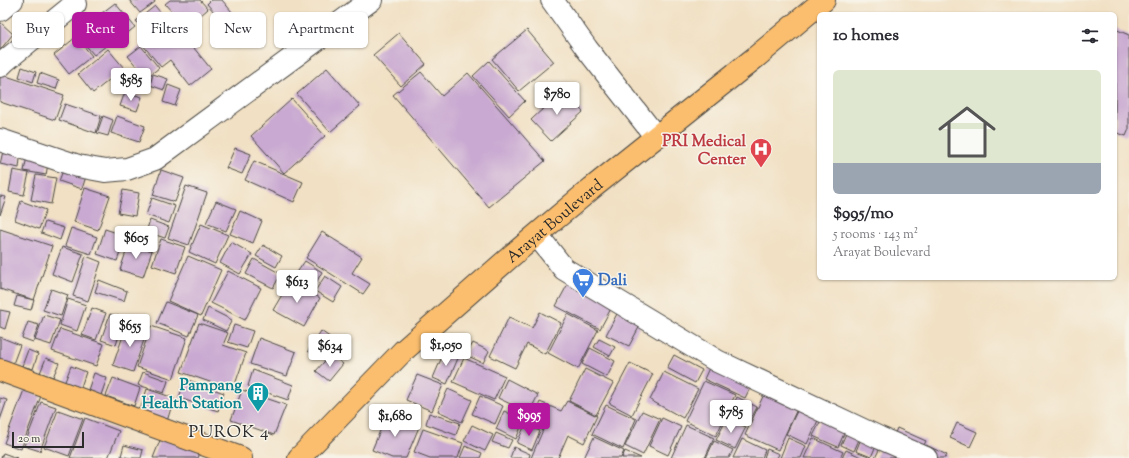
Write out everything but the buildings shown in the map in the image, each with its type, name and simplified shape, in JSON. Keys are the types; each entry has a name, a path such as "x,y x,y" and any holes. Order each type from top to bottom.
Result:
{"main road":[{"name":"Arayat Boulevard","path":"299,458 403,351 536,234 756,57 824,0"},
{"path":"0,370 241,458"}],"street":[{"path":"0,10 12,0"},
{"path":"0,140 78,166 105,171 127,169 155,158 371,0"},
{"path":"552,0 587,49 656,137"},
{"path":"0,66 76,4"},
{"path":"536,234 564,269 717,361 880,438 926,458"}],"place":[{"name":"PRI Medical Center","path":"761,168"},
{"name":"Dali","path":"583,298"},
{"name":"Pampang Health Station","path":"258,412"}],"district":[{"name":"PUROK 4","path":"229,431"}]}
